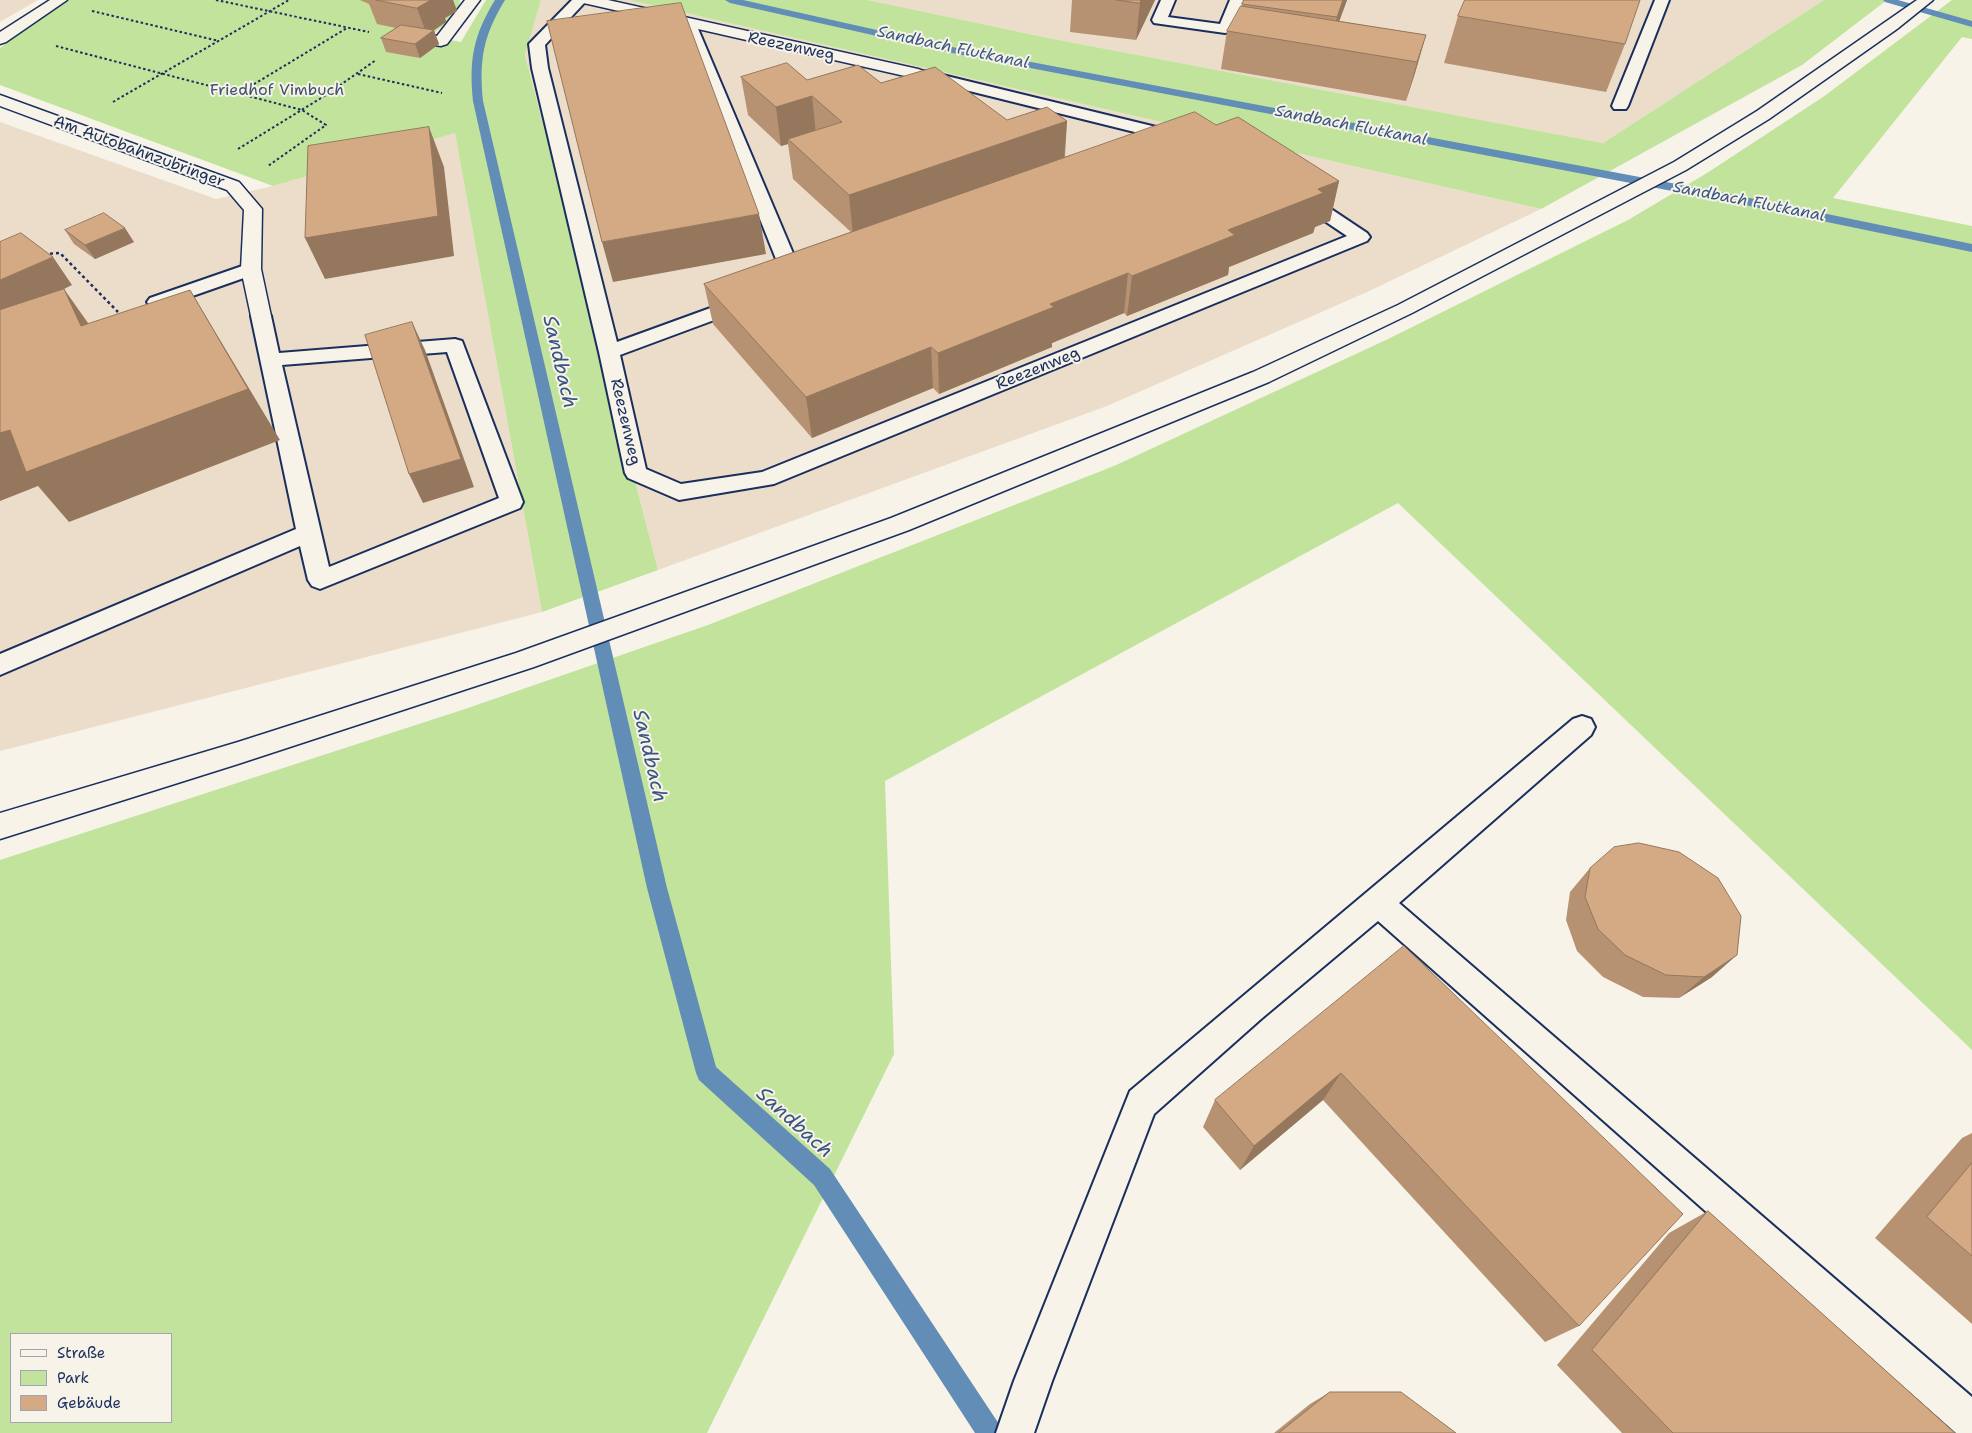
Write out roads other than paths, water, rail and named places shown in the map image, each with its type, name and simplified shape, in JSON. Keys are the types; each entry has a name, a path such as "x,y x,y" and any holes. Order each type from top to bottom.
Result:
{"main road":[{"path":"0,39 60,0"},
{"path":"402,39 404,35 440,42 473,0"},
{"name":"Reezenweg","path":"588,0 918,74"},
{"path":"0,826 238,753 524,660 900,524 1261,377 1405,309 1680,166 1763,115 1892,26 1926,0"},
{"name":"Am Autobahnzubringer","path":"0,100 233,186 253,209 251,269 261,316"}],"lane":[{"name":"Reezenweg","path":"580,0 537,44 540,68 609,352 636,473 679,492 766,479 1361,237 1288,188"},
{"path":"1168,0 1159,20 1225,29 1237,0"},
{"path":"1620,106 1662,0"},
{"path":"689,24 796,284"},
{"name":"Reezenweg","path":"918,74 1189,141 1159,150"},
{"path":"120,314 251,269"},
{"path":"777,290 814,277"},
{"name":"Reezenweg","path":"609,352 758,297"},
{"path":"261,316 270,360 308,533 320,580 512,502 455,345 270,360"},
{"path":"0,664 308,533"},
{"path":"1015,1433 1033,1381 1142,1103 1582,727"},
{"path":"1378,903 1972,1422"}],"waterway":[{"name":"Sandbach","path":"500,0 485,29 477,54 475,71 478,101 657,888 707,1073 822,1177 990,1433"},
{"name":"Sandbach Flutkanal","path":"730,0 957,51 1740,200 1972,248"},
{"path":"1888,0 1972,24"}],"park label":[{"name":"Friedhof Vimbuch","path":"277,91"}]}
